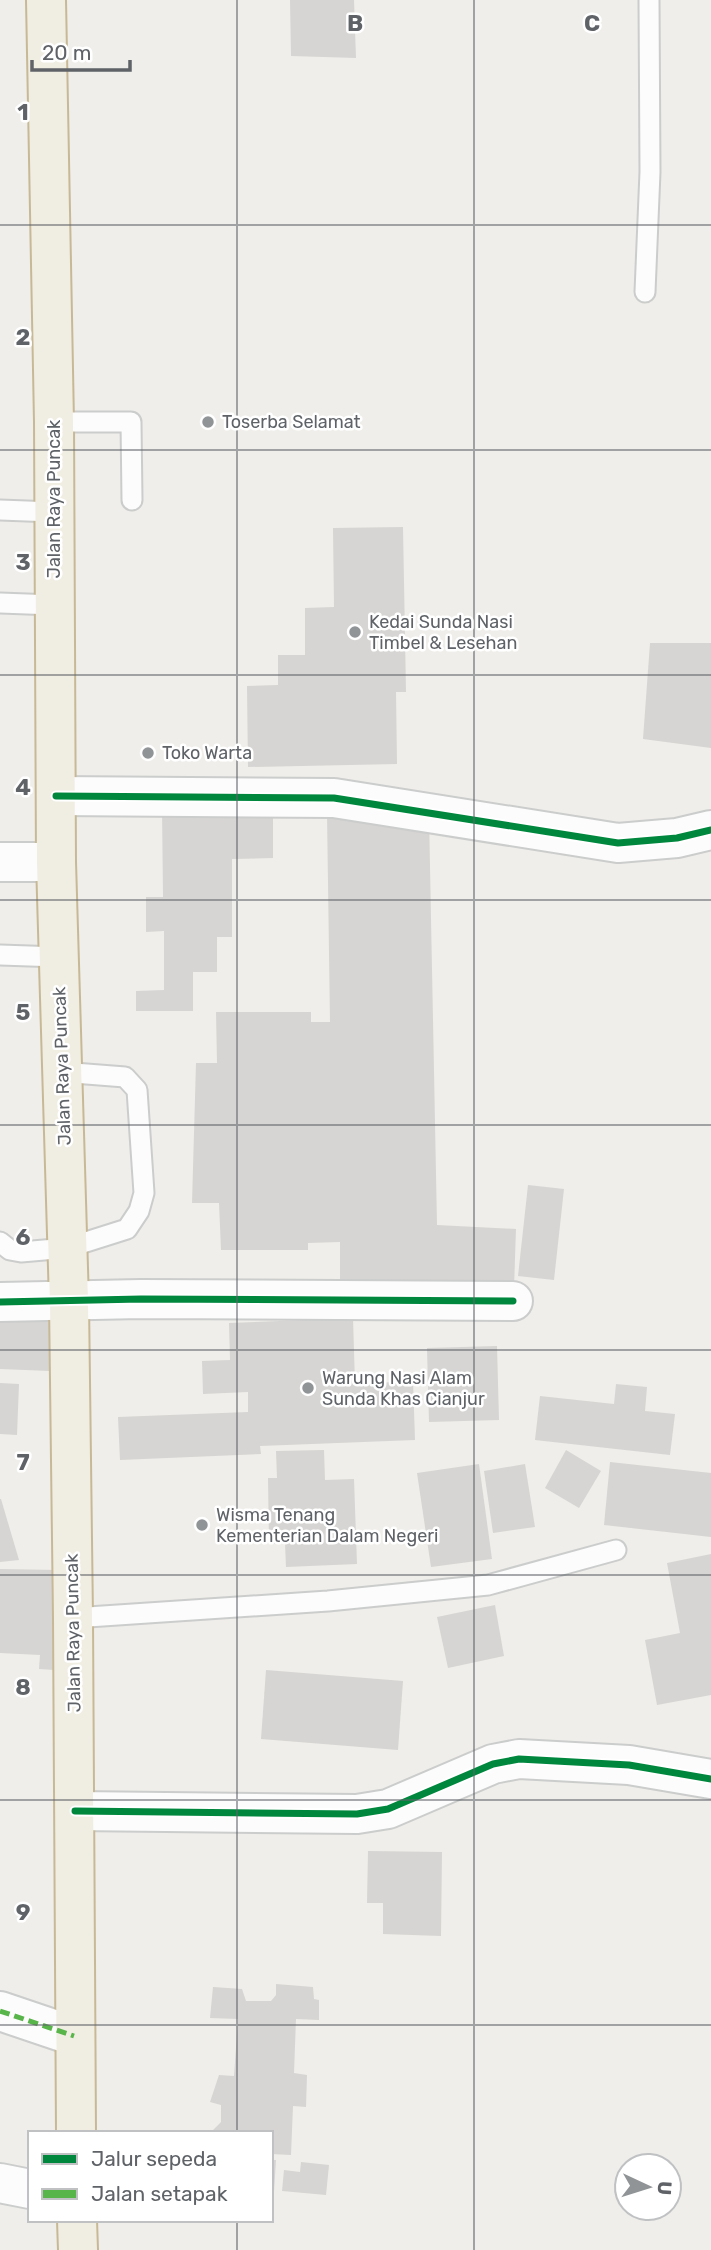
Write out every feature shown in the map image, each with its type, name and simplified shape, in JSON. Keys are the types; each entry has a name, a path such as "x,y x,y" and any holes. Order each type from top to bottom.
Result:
{"highway":[{"name":"Jalan Raya Puncak","path":"46,0 54,422 56,862 69,1302 74,1618 76,2131"},
{"path":"77,2222 78,2250"}],"street":[{"path":"57,796 334,798 618,843 677,838 711,830"},
{"path":"0,862 56,862"},
{"path":"0,1302 141,1299 513,1301"},
{"path":"75,1811 357,1814 388,1809 493,1764 519,1759 629,1765 711,1779"},
{"path":"0,2011 74,2036"},
{"path":"0,2183 28,2189"}],"lane":[{"path":"645,292 650,172 649,0"},
{"path":"54,422 131,422 132,500"},
{"path":"0,510 53,512"},
{"path":"0,603 54,605"},
{"path":"0,955 59,957"},
{"path":"0,1242 10,1250 21,1252 67,1248 127,1229 139,1211 144,1194 137,1090 125,1077 61,1072"},
{"path":"74,1618 328,1601 488,1585 616,1550"}],"building":[{"path":"290,0 354,0 356,58 291,56"},
{"name":"Kedai Sunda Nasi Timbel & Lesehan","path":"403,527 406,692 396,692 397,764 248,767 247,686 278,685 278,655 305,655 305,608 334,607 333,528"},
{"path":"650,643 711,643 711,748 643,739"},
{"path":"162,808 273,808 273,858 232,859 232,937 217,937 217,972 193,972 193,1011 136,1011 136,991 164,990 164,931 146,932 146,897 163,897"},
{"path":"327,813 429,815 437,1225 516,1229 514,1288 340,1283 340,1242 308,1243 308,1250 221,1250 219,1203 192,1203 196,1063 217,1063 216,1012 311,1012 311,1022 330,1022"},
{"path":"528,1185 564,1189 554,1280 518,1276"},
{"path":"0,1308 53,1311 50,1371 0,1369"},
{"name":"Warung Nasi Alam Sunda Khas Cianjur","path":"353,1318 355,1384 413,1381 415,1440 260,1446 261,1454 120,1460 118,1417 248,1412 248,1392 203,1394 202,1361 230,1360 229,1323"},
{"path":"497,1346 499,1420 429,1422 427,1348"},
{"path":"0,1383 19,1384 17,1435 0,1434"},
{"path":"616,1384 647,1387 645,1411 675,1414 670,1455 535,1440 540,1396 614,1404"},
{"path":"324,1450 325,1480 354,1479 357,1564 286,1567 285,1543 269,1544 268,1478 277,1478 276,1451"},
{"path":"566,1450 601,1471 579,1508 545,1488"},
{"path":"610,1462 711,1473 711,1537 604,1525"},
{"path":"479,1464 492,1559 431,1567 417,1473"},
{"path":"525,1464 535,1527 493,1533 484,1471"},
{"path":"1,1499 19,1560 0,1562"},
{"path":"711,1554 711,1695 657,1705 645,1640 680,1633 667,1563"},
{"path":"0,1569 58,1570 55,1670 39,1669 40,1655 0,1653"},
{"path":"495,1605 504,1656 448,1668 437,1617"},
{"path":"266,1670 403,1681 398,1750 261,1739"},
{"path":"368,1851 442,1852 441,1936 383,1934 383,1903 367,1903"},
{"path":"276,1984 313,1987 314,1999 319,2000 319,2020 296,2019 294,2073 307,2075 306,2107 293,2106 291,2155 273,2154 273,2131 212,2131 221,2122 221,2105 210,2102 219,2075 234,2076 238,2019 210,2018 213,1987 242,1989 246,2001 271,2001 276,1995"},
{"path":"273,2160 276,2160 274,2192"},
{"path":"301,2162 329,2165 326,2195 282,2191 284,2170 300,2172"}],"marked path":[{"path":"0,2011 74,2036"}],"cycle path":[{"path":"56,796 334,798 618,843 677,838 711,830"},
{"path":"0,1302 141,1299 513,1301"},
{"path":"75,1811 357,1814 388,1809 493,1764 519,1759 629,1765 711,1779"}],"place":[{"name":"Toserba Selamat","path":"208,422"},
{"name":"Kedai Sunda Nasi Timbel & Lesehan","path":"355,632"},
{"name":"Toko Warta","path":"148,753"},
{"name":"Warung Nasi Alam Sunda Khas Cianjur","path":"308,1388"},
{"name":"Wisma Tenang Kementerian Dalam Negeri","path":"202,1525"}]}
